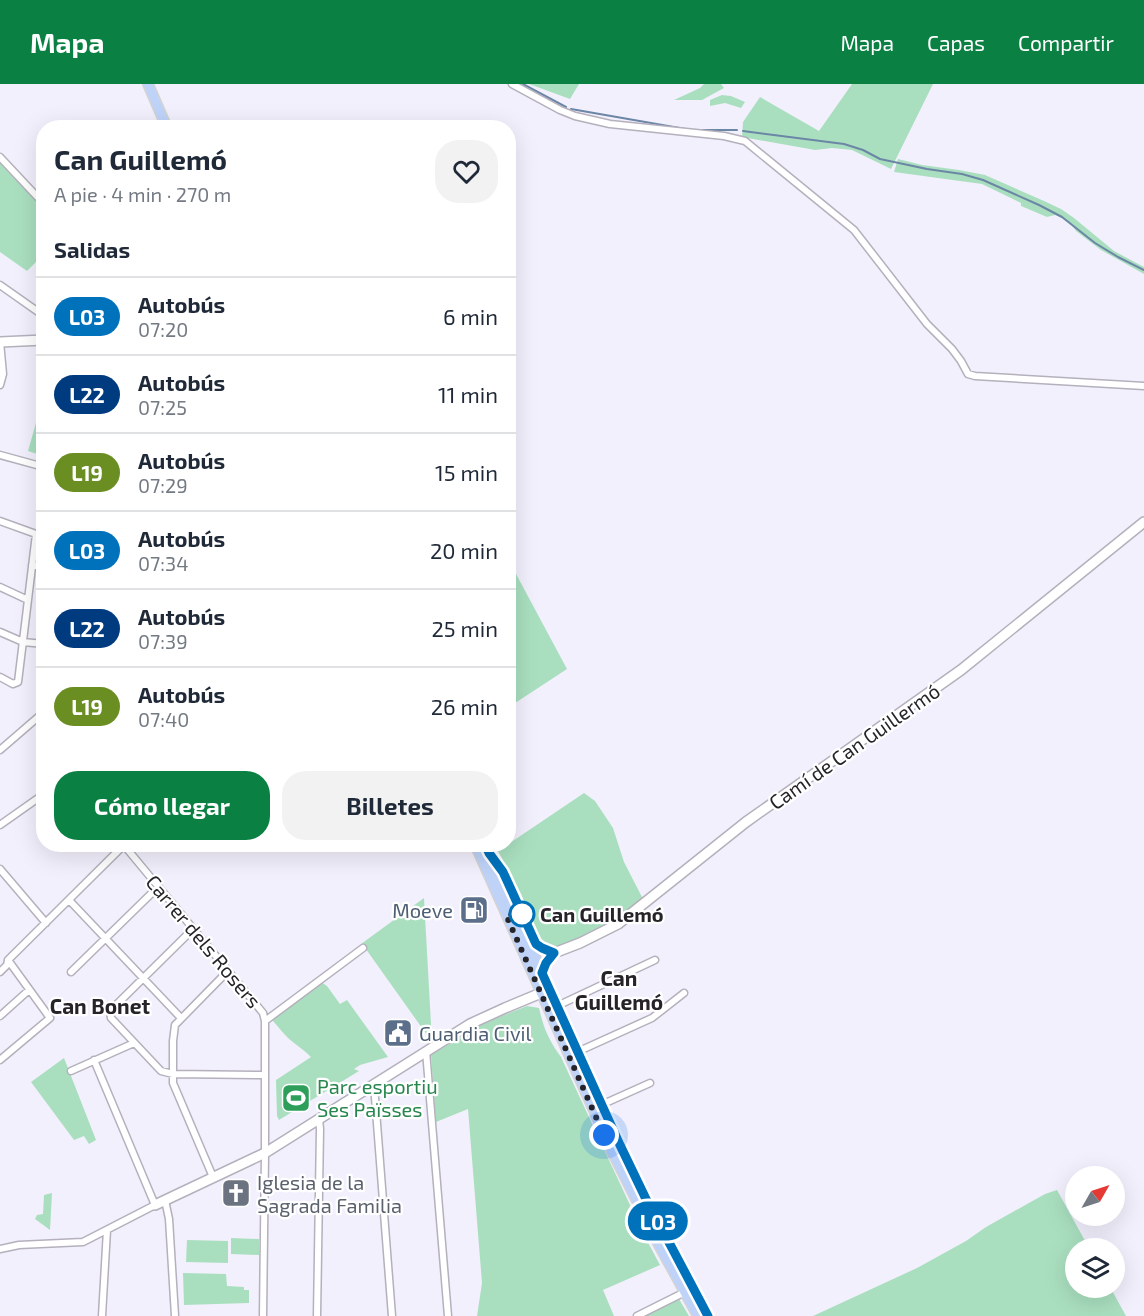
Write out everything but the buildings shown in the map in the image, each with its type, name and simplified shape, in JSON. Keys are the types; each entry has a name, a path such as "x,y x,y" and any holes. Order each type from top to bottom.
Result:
{"main road":[{"path":"148,84 164,120"},
{"path":"478,852 617,1162 698,1316"},
{"path":"488,852 601,1105 645,1197 708,1316"},
{"path":"489,852 503,872 536,944 554,953 542,973"}],"street":[{"path":"512,84 575,116 610,124 724,136 746,141 854,230 927,324 961,361 968,374 1144,386"},
{"path":"0,157 36,195"},
{"path":"0,285 36,310"},
{"path":"0,385 3,374 0,342 36,340"},
{"path":"0,455 36,465"},
{"path":"0,520 36,534 18,682 13,684 0,677"},
{"name":"Camí de Can Guillermó","path":"554,953 618,924 746,822 961,670 1144,522"},
{"path":"32,565 36,566"},
{"path":"0,587 28,600"},
{"path":"0,632 23,642 36,643"},
{"path":"0,750 36,719"},
{"path":"0,825 36,800"},
{"path":"0,972 7,965 8,960 117,852"},
{"name":"Carrer dels Rosers","path":"130,852 263,1013 265,1021 263,1316"},
{"path":"0,869 46,923"},
{"path":"71,972 158,886"},
{"path":"69,900 181,1018"},
{"path":"193,929 110,1011 111,1018 161,1071 173,1074 265,1075"},
{"path":"265,1021 363,948"},
{"path":"0,1060 50,1018 8,960"},
{"path":"557,1006 655,960"},
{"path":"213,1177 173,1083 173,1041 175,1025 228,971"},
{"path":"0,1017 29,990"},
{"path":"0,1249 19,1245 83,1242 265,1153 470,1024 540,993"},
{"path":"577,1052 652,1018 684,993"},
{"path":"71,1071 134,1043"},
{"path":"426,1051 448,1316"},
{"path":"94,1060 155,1205"},
{"path":"601,1105 650,1083"},
{"path":"374,1085 391,1316"},
{"path":"317,1316 319,1119"},
{"path":"165,1200 169,1219 175,1316"},
{"path":"102,1316 107,1230"},
{"path":"637,1316 684,1292"}],"green space":[{"path":"529,84 579,84 570,99"},
{"path":"704,84 721,84 724,88 702,100 674,100 700,88"},
{"path":"852,84 933,84 891,169 852,150 832,148 815,150 742,137 743,122 760,97 819,131"},
{"path":"722,95 745,102 741,108 725,103 710,106 710,100"},
{"path":"898,159 985,175 1044,201 1074,218 1114,251 1144,267 1144,274 1101,250 1062,218 1055,215 1047,217 1021,206 1021,203 982,184 894,172"},
{"path":"0,160 36,201 36,262 27,271 0,252"},
{"path":"36,423 36,454 28,451"},
{"path":"516,574 567,669 516,702"},
{"path":"584,793 595,801 613,828 624,862 643,899 614,920 586,936 554,947 544,943 537,936 521,894 499,852 516,852 516,839"},
{"path":"424,898 432,1042 361,944"},
{"path":"318,980 327,986 340,1004 347,1000 388,1057 360,1065 354,1069 359,1071 279,1120 276,1080 311,1057 288,1038 268,1015"},
{"path":"527,1006 539,1008 547,1034 561,1057 660,1265 603,1290 614,1316 477,1316 482,1283 468,1109 436,1122 431,1055 486,1022"},
{"path":"64,1058 96,1140 89,1144 84,1136 74,1140 31,1082"},
{"path":"1057,1190 1065,1204 1065,1226 1077,1226 1083,1238 1065,1238 1065,1298 1116,1298 1126,1316 813,1316 917,1268 1045,1194"},
{"path":"52,1193 50,1230 35,1219 37,1215 43,1214 44,1195"},
{"path":"231,1238 259,1239 259,1255 231,1254"},
{"path":"187,1240 228,1241 228,1263 186,1262"},
{"path":"183,1273 226,1274 227,1286 244,1287 244,1290 249,1290 249,1303 184,1305"},
{"path":"679,1299 689,1316 645,1316"}],"waterway":[{"path":"523,84 566,107"},
{"path":"571,109 691,130 737,130"},
{"path":"743,131 844,144 880,159 983,180 1062,217 1095,243 1144,270"}],"bus line":[{"name":"L03","path":"489,852 503,872 536,944 554,953 542,973 645,1197 708,1316"}],"place":[{"name":"Moeve","path":"474,910"},
{"name":"Can Guillemó","path":"522,914"},
{"name":"Guardia Civil","path":"398,1033"},
{"name":"Parc esportiu Ses Païsses","path":"296,1098"},
{"name":"Iglesia de la Sagrada Familia","path":"236,1193"}],"district":[{"name":"Can Guillemó","path":"619,989"},
{"name":"Can Bonet","path":"100,1005"}],"route":[{"path":"522,914 506,915 604,1135"}]}
